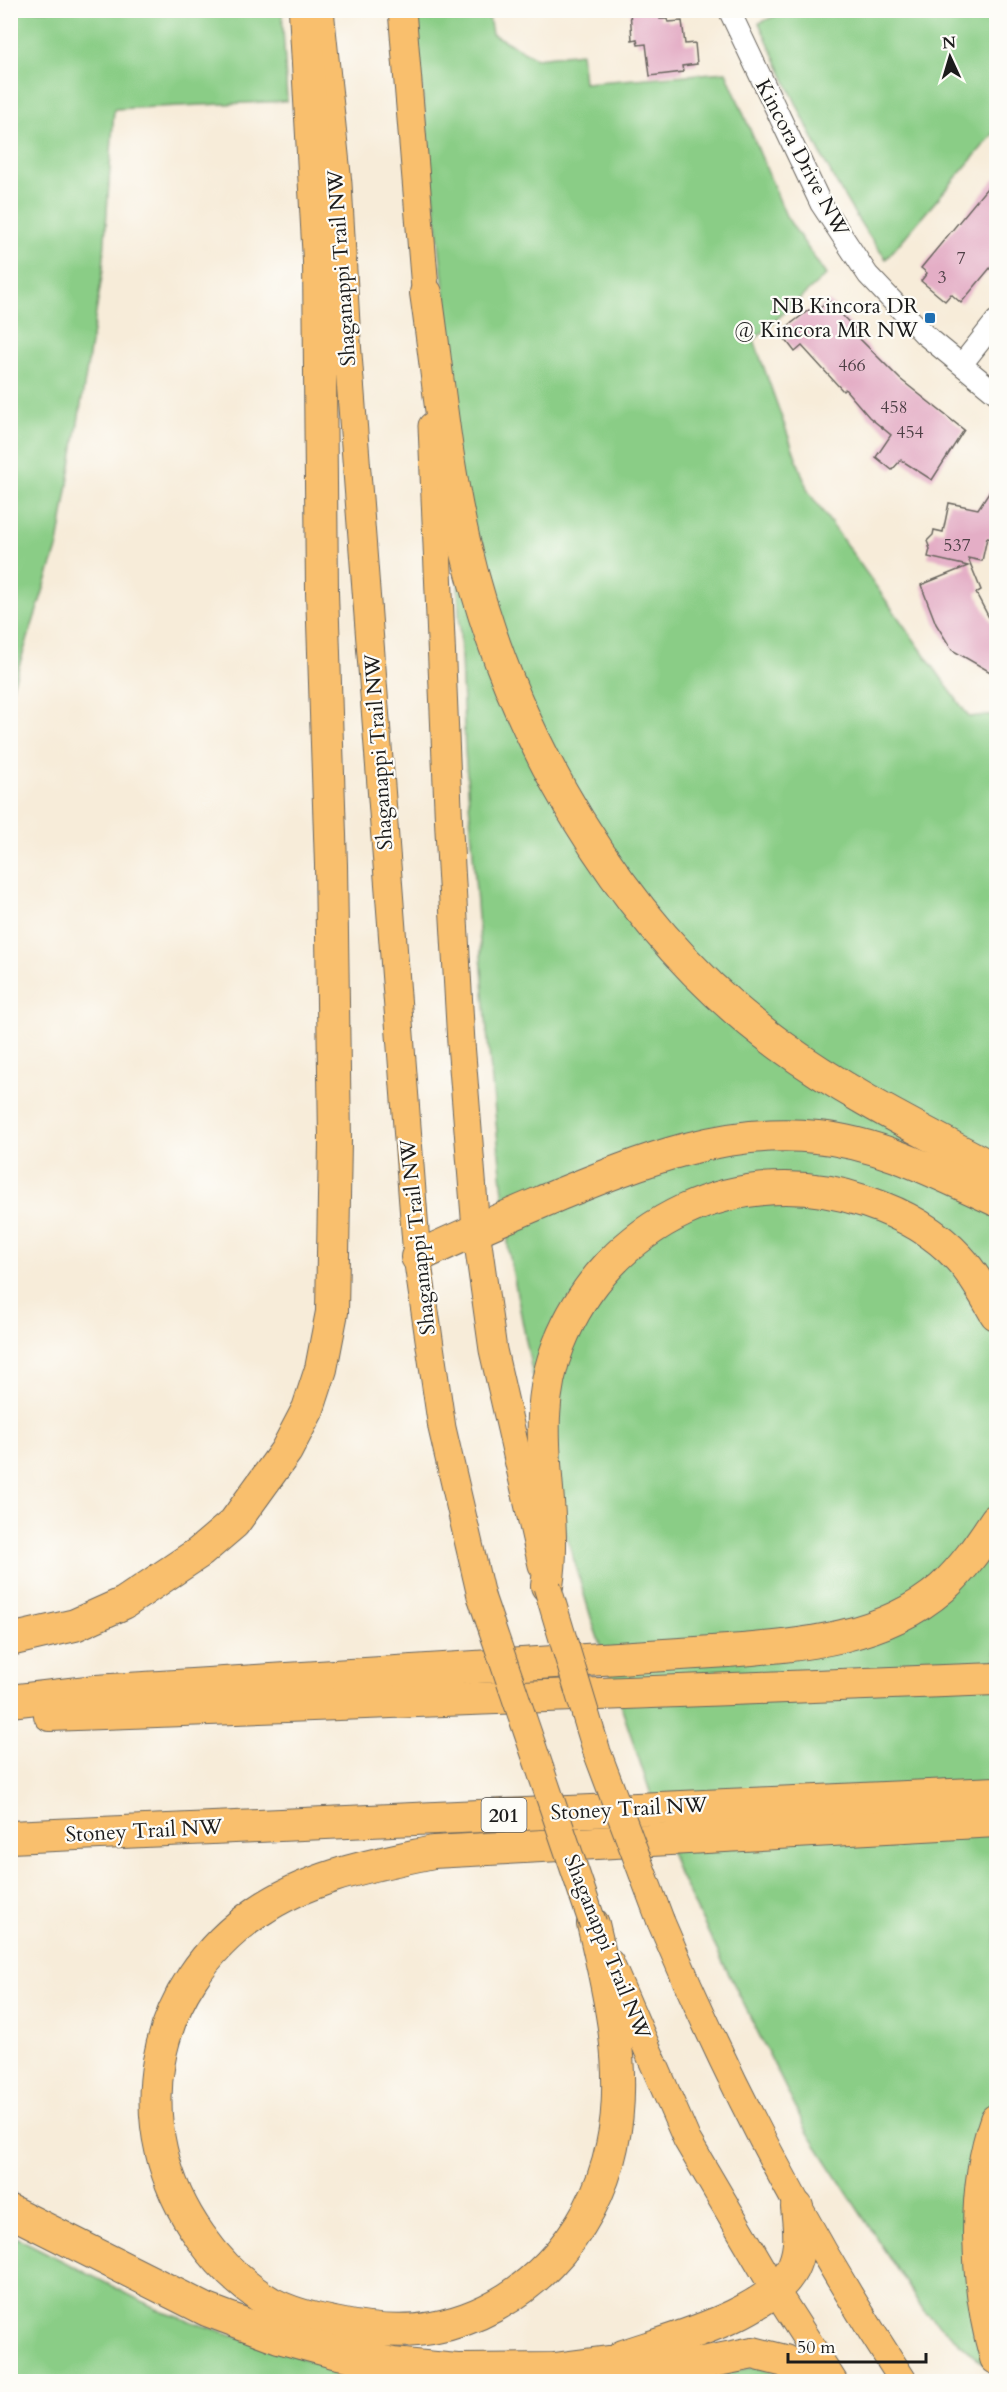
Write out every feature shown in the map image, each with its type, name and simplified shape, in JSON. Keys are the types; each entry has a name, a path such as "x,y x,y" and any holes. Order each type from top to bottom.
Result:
{"highway":[{"path":"10,1640 75,1625 124,1603 200,1552 234,1523 286,1451 308,1409 321,1369 332,1312 335,1140 331,866 322,592 319,261 305,10"},
{"path":"426,293 463,539 483,612 516,703 540,753 579,823 627,892 682,956 778,1044 831,1080 996,1170"},
{"path":"417,1257 476,1229 605,1176 669,1154 722,1140 754,1136 817,1137 875,1149 916,1164 996,1200"},
{"path":"547,1586 552,1554 542,1443 550,1372 559,1345 585,1294 622,1250 646,1232 682,1211 746,1190 782,1186 843,1194 898,1212 928,1232 958,1257 996,1314"},
{"path":"10,1701 96,1691 717,1652 824,1640 871,1627 907,1611 941,1588 972,1556 996,1520"},
{"path":"10,1716 996,1679"},
{"name":"Stoney Trail NW","path":"10,1837 996,1793"},
{"path":"593,1924 615,2034 617,2106 612,2146 587,2212 571,2239 520,2291 470,2318 431,2329 387,2331 352,2327 311,2318 273,2304 242,2283 213,2254 185,2213 171,2185 160,2152 154,2116 160,2044 172,2014 200,1967 225,1938 258,1911 293,1891 370,1865 433,1852 996,1821"},
{"path":"996,2120 989,2146 980,2220 984,2298 996,2358"},
{"path":"608,2362 748,2311 775,2290 794,2267 800,2242 797,2206"},
{"path":"10,2211 207,2310 279,2337 334,2352 393,2364 457,2370 554,2369 608,2362 692,2365 753,2353 785,2361 816,2382"}],"main road":[{"name":"Shaganappi Trail NW","path":"320,10 338,184 347,341 417,1257 442,1428 481,1596 593,1924 687,2140 775,2290 834,2382"},
{"path":"402,10 426,293 448,831 476,1229 493,1350 547,1586 597,1752 661,1922 735,2088 797,2206 904,2382"}],"street":[{"name":"Kincora Drive NW","path":"729,10 821,204 862,267 924,334 996,393"},
{"path":"962,364 996,321"}],"green space":[{"path":"11,10 282,11 287,101 114,109 103,270 58,545 11,691"},
{"path":"413,11 488,11 492,34 536,58 581,53 584,83 726,72 786,216 826,275 754,340 808,491 969,717 996,714 996,2375 924,2311 808,2133 676,1868 592,1621 559,1511 509,1253 487,1032 465,751 446,306"},
{"path":"786,11 996,11 996,131 886,259 848,204 816,145 759,23"},
{"path":"10,2234 163,2312 354,2375 401,2381 11,2381"},
{"path":"756,2367 778,2373 791,2382 664,2382"}],"building":[{"path":"630,10 659,10 660,19 667,19 668,22 682,21 685,44 695,43 697,64 682,66 683,72 650,76 646,44 638,45 637,39 632,40"},
{"path":"996,177 996,261 961,303 951,294 945,301 921,281 927,273 921,268"},
{"path":"829,301 857,331 854,333 900,379 964,430 932,480 901,460 892,470 876,457 891,435 869,417 845,389 843,391 802,346 795,352 785,339 789,336 784,329 809,310 812,314"},
{"path":"996,481 996,540 987,538 982,561 968,558 981,590 976,593 996,631 996,665 992,673 952,650 936,624 921,585 968,566 928,557 930,549 927,541 933,535 934,530 943,532 949,503 978,509"}],"place":[{"name":"NB Kincora DR @ Kincora MR NW","path":"930,318"}]}
